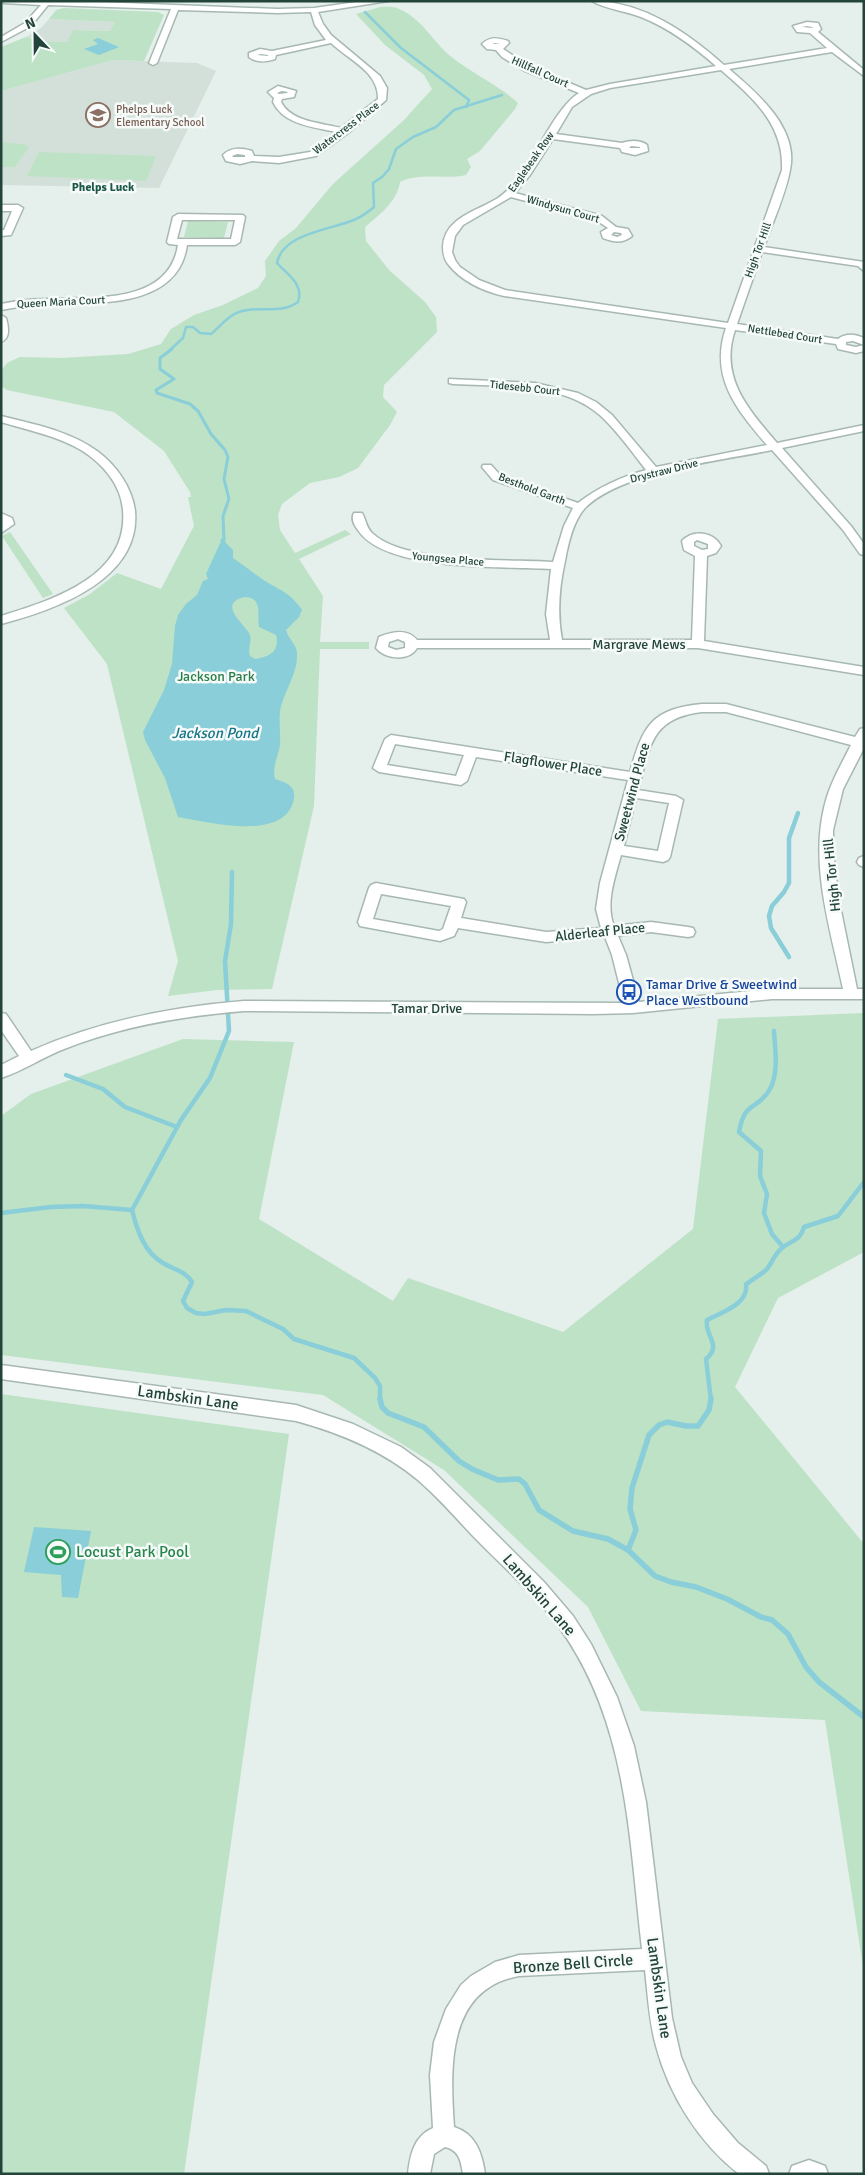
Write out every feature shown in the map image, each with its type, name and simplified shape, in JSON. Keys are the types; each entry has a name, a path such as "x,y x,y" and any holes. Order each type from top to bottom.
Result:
{"street":[{"path":"4,1 175,8 209,5 298,11 384,1"},
{"path":"298,11 300,1"},
{"name":"High Tor Hill","path":"596,1 623,8 658,21 677,32 721,68 770,115 778,127 786,148 786,170 730,326 725,354 728,380 742,408 847,528 864,552"},
{"path":"623,8 632,1"},
{"path":"1,40 28,26 46,2"},
{"path":"153,63 175,8"},
{"name":"Watercress Place","path":"250,158 279,160 305,157 319,151 382,100 383,85 376,76 331,41 317,24 314,10"},
{"path":"812,31 864,74"},
{"path":"272,53 331,41"},
{"name":"Hillfall Court","path":"498,48 504,55 518,64 586,93"},
{"name":"Eaglebeak Row","path":"730,326 520,296 494,290 464,275 452,262 448,254 448,239 458,224 510,194 572,102 586,93 610,86 834,49"},
{"path":"279,97 277,106 290,117 345,131"},
{"path":"550,136 623,146"},
{"name":"Windysun Court","path":"510,194 599,218 613,229"},
{"path":"1,208 18,208 8,233 1,233"},
{"path":"178,216 240,217 235,242 183,242 172,242 178,216"},
{"name":"Queen Maria Court","path":"1,307 35,301 103,301 143,291 172,273 178,263 183,242"},
{"path":"759,249 863,264"},
{"path":"1,318 4,330 1,339"},
{"name":"Nettlebed Court","path":"730,326 840,342 849,337 864,342"},
{"name":"Nettlebed Court","path":"840,342 842,347 850,350 864,348"},
{"name":"Tidesebb Court","path":"453,381 545,388 579,396 600,409 608,417 654,472"},
{"path":"1,420 71,442 94,454 110,469 123,487 130,509 131,524 122,551 114,563 90,584 57,601 1,620"},
{"name":"Drystraw Drive","path":"556,644 552,615 558,566 566,534 580,507 601,492 614,485 654,472 864,428"},
{"name":"Besthold Garth","path":"487,467 497,478 580,507"},
{"name":"Youngsea Place","path":"358,515 358,522 366,534 378,543 400,553 435,559 558,566"},
{"path":"1,516 8,520 8,524 1,530"},
{"path":"698,644 700,554"},
{"name":"Margrave Mews","path":"412,644 698,644 864,671"},
{"name":"Sweetwind Place","path":"633,1008 603,909 616,849 649,731 665,717 688,709 726,708 862,742"},
{"name":"Flagflower Place","path":"472,751 461,781 379,768 391,739 472,751 635,777"},
{"name":"High Tor Hill","path":"857,994 832,895 827,837 830,809 839,782 862,742"},
{"path":"616,849 663,857 676,800 632,793"},
{"path":"376,888 459,902 453,922 449,932 440,936 364,922 376,888"},
{"name":"Alderleaf Place","path":"453,922 546,937 565,937 651,927 688,932"},
{"name":"Tamar Drive","path":"1,1072 27,1058 67,1041 118,1025 157,1016 209,1008 244,1006 633,1008 772,994 857,994"},
{"path":"1,1018 27,1058"},
{"name":"Lambskin Lane","path":"1,1372 296,1413 328,1421 380,1443 425,1475 537,1589 565,1621 600,1679 625,1748 637,1807 663,2028 670,2057 681,2085 711,2130 748,2167 758,2174"},
{"name":"Bronze Bell Circle","path":"444,2136 441,2058 446,2035 453,2016 464,1998 480,1982 501,1970 533,1964 654,1958"},
{"path":"419,2174 418,2164 422,2150 429,2142 444,2136 459,2139 468,2147 474,2160 474,2174"},
{"path":"800,2174 809,2171 816,2174"}],"shaded area":[{"path":"49,19 115,22 110,31 73,30 67,42 41,41 26,37 41,28"},
{"name":"Phelps Luck Elementary School","path":"113,60 197,63 216,71 159,188 1,185 1,91"}],"green space":[{"name":"Jackson Park","path":"380,7 394,7 407,13 449,55 518,103 480,151 467,159 471,167 466,175 416,177 400,182 391,202 365,227 366,241 389,270 425,302 436,317 437,332 384,385 383,397 397,412 390,425 358,468 339,477 310,483 282,504 278,515 280,530 295,553 345,530 351,534 299,559 323,596 320,642 369,642 369,649 320,649 314,806 272,989 217,990 168,996 178,961 107,664 64,608 90,594 117,573 161,589 194,526 188,497 191,497 190,492 164,451 114,412 7,390 1,386 1,371 7,363 20,357 62,358 128,354 161,344 171,329 194,315 223,305 258,288 266,276 265,261 279,241 296,228 333,184 404,120 432,89 424,75 385,45 356,14"},
{"path":"64,8 158,12 164,15 144,61 113,60 1,91 1,47 26,37 41,41 67,42 73,30 110,31 115,22 49,19 56,10"},
{"path":"1,142 23,144 29,147 15,167 1,167"},
{"path":"39,152 156,156 146,181 27,176"},
{"path":"188,221 228,222 224,238 184,237"},
{"path":"10,532 53,594 43,598 2,536"},
{"path":"864,1013 864,1252 778,1298 735,1387 864,1544 864,1973 825,1720 641,1711 588,1607 444,1470 323,1395 1,1355 1,1116 31,1094 183,1039 294,1042 259,1219 393,1301 408,1278 563,1332 693,1229 718,1019"},
{"path":"1,1394 289,1434 184,2174 1,2174"}],"water":[{"path":"98,38 119,47 99,55 84,49 98,44 93,40"},
{"name":"Jackson Pond","path":"222,539 233,550 233,558 262,579 289,595 302,610 299,617 286,630 296,647 297,660 281,706 280,745 274,770 275,779 291,787 294,798 288,812 277,821 262,825 226,825 178,817 165,778 145,740 143,732 164,690 172,664 175,626 178,615 186,604 197,595 203,581 208,579 206,574","holes":["245,597 251,598 258,607 259,627 276,635 277,641 273,652 265,657 255,659 249,653 249,633 232,609 233,604 237,600"]},
{"name":"Locust Park Pool","path":"34,1527 91,1531 78,1598 62,1597 61,1575 24,1572"}],"waterway":[{"path":"365,12 401,48 469,100 466,106"},
{"path":"466,106 502,95"},
{"path":"170,350 183,338 186,327 193,327 200,333 211,334 228,318 239,312 254,309 284,308 298,302 299,290 297,285 277,263 281,253 297,239 351,221 374,207 373,183 389,169 396,149 413,137 436,127 454,110 466,106"},
{"path":"172,349 160,358 160,369 174,379 156,390 157,393 190,404 198,411 211,434 225,450 228,457 224,479 229,499 223,516 224,542 222,540"},
{"path":"789,957 771,928 769,916 772,906 789,883 789,838 798,813"},
{"path":"132,1210 181,1120 210,1078 229,1031 225,961 231,924 232,872"},
{"path":"774,1031 776,1060 773,1082 765,1096 745,1114 739,1132 761,1151 760,1176 767,1194 764,1213 772,1234 783,1247"},
{"path":"66,1075 103,1089 125,1107 177,1127"},
{"path":"711,1399 706,1359 711,1354 713,1345 708,1331 707,1320 739,1302 746,1291 746,1284 766,1270 779,1250 798,1238 804,1227 838,1216 864,1182"},
{"path":"1,1213 51,1207 83,1206 132,1210"},
{"path":"132,1210 139,1233 146,1247 156,1258 186,1275 192,1282 183,1301 187,1308 196,1313 205,1314 226,1310 246,1311 283,1329 294,1339 354,1358 375,1378 380,1386 380,1399"},
{"path":"380,1399 382,1407 388,1413 424,1427 459,1461 472,1469 498,1480 519,1479 525,1484 539,1510 573,1531 608,1539 628,1550"},
{"path":"628,1550 636,1530 630,1509 632,1488 649,1435 659,1425 667,1422 686,1426 698,1426 709,1410 711,1399"},
{"path":"628,1550 655,1576 671,1582 696,1587 727,1599 761,1617 772,1620 788,1634 806,1667 819,1682 864,1717"}],"place":[{"name":"Phelps Luck Elementary School","path":"98,115"},
{"name":"Tamar Drive & Sweetwind Place Westbound","path":"629,992"},
{"name":"Locust Park Pool","path":"58,1552"}],"district":[{"name":"Phelps Luck","path":"103,187"}]}
